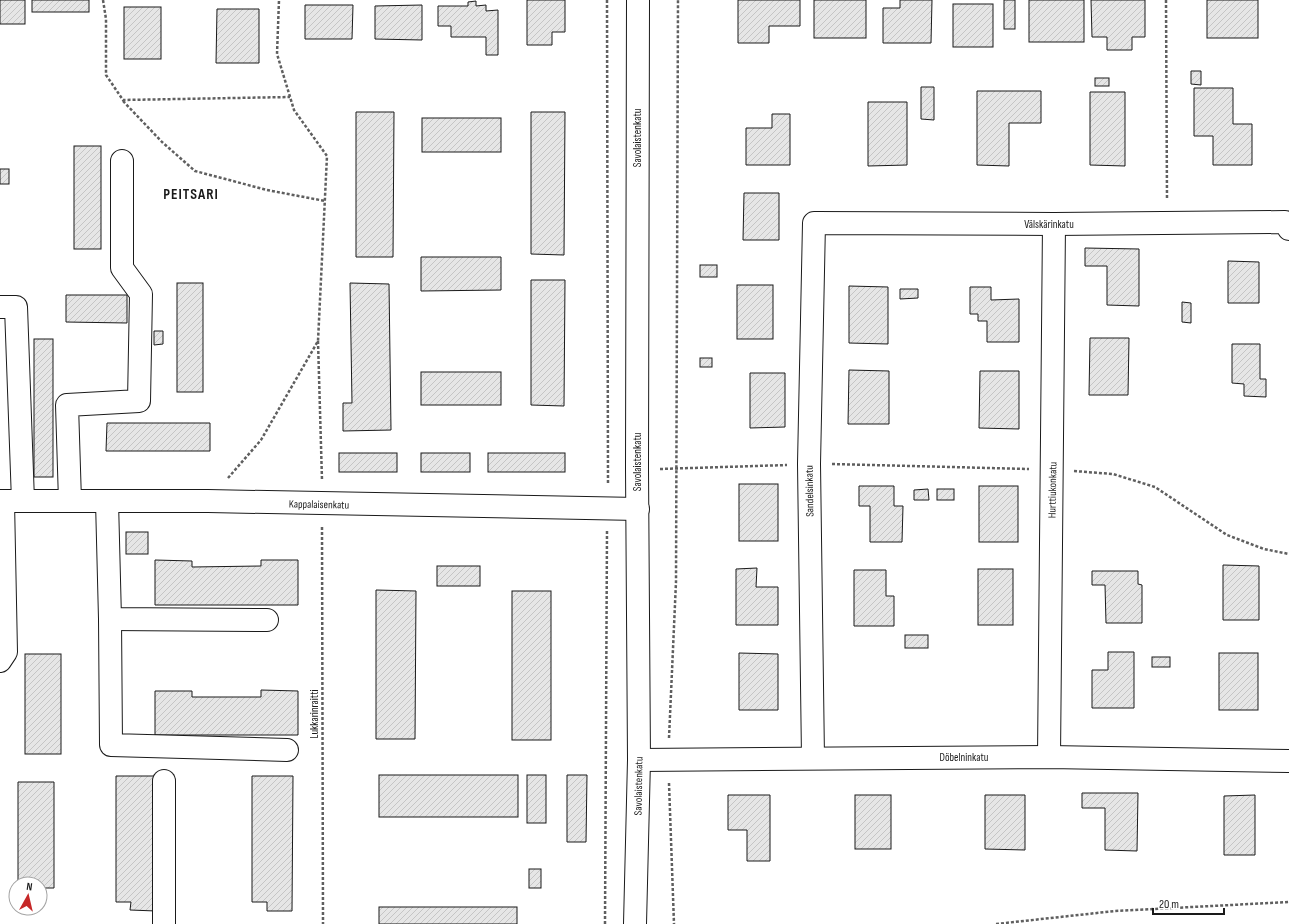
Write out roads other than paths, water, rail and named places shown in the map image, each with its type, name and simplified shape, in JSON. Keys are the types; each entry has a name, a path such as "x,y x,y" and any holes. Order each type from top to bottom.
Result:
{"street":[{"name":"Savolaistenkatu","path":"635,924 638,760 638,0"},
{"path":"70,501 67,405 139,401 141,294 122,268 122,162"},
{"name":"Välskärinkatu","path":"814,223 1167,223 1287,225"},
{"name":"Sandelsinkatu","path":"813,758 809,464 814,223"},
{"name":"Hurttiukonkatu","path":"1049,757 1054,224"},
{"path":"0,307 16,306 9,501 6,652 0,661"},
{"name":"Kappalaisenkatu","path":"9,501 208,501 638,509"},
{"path":"107,501 111,745 287,750"},
{"path":"110,619 267,620"},
{"name":"Döbelninkatu","path":"638,760 1049,757 1289,761"},
{"path":"164,781 164,924"}],"district":[{"name":"PEITSARI","path":"191,194"}]}
